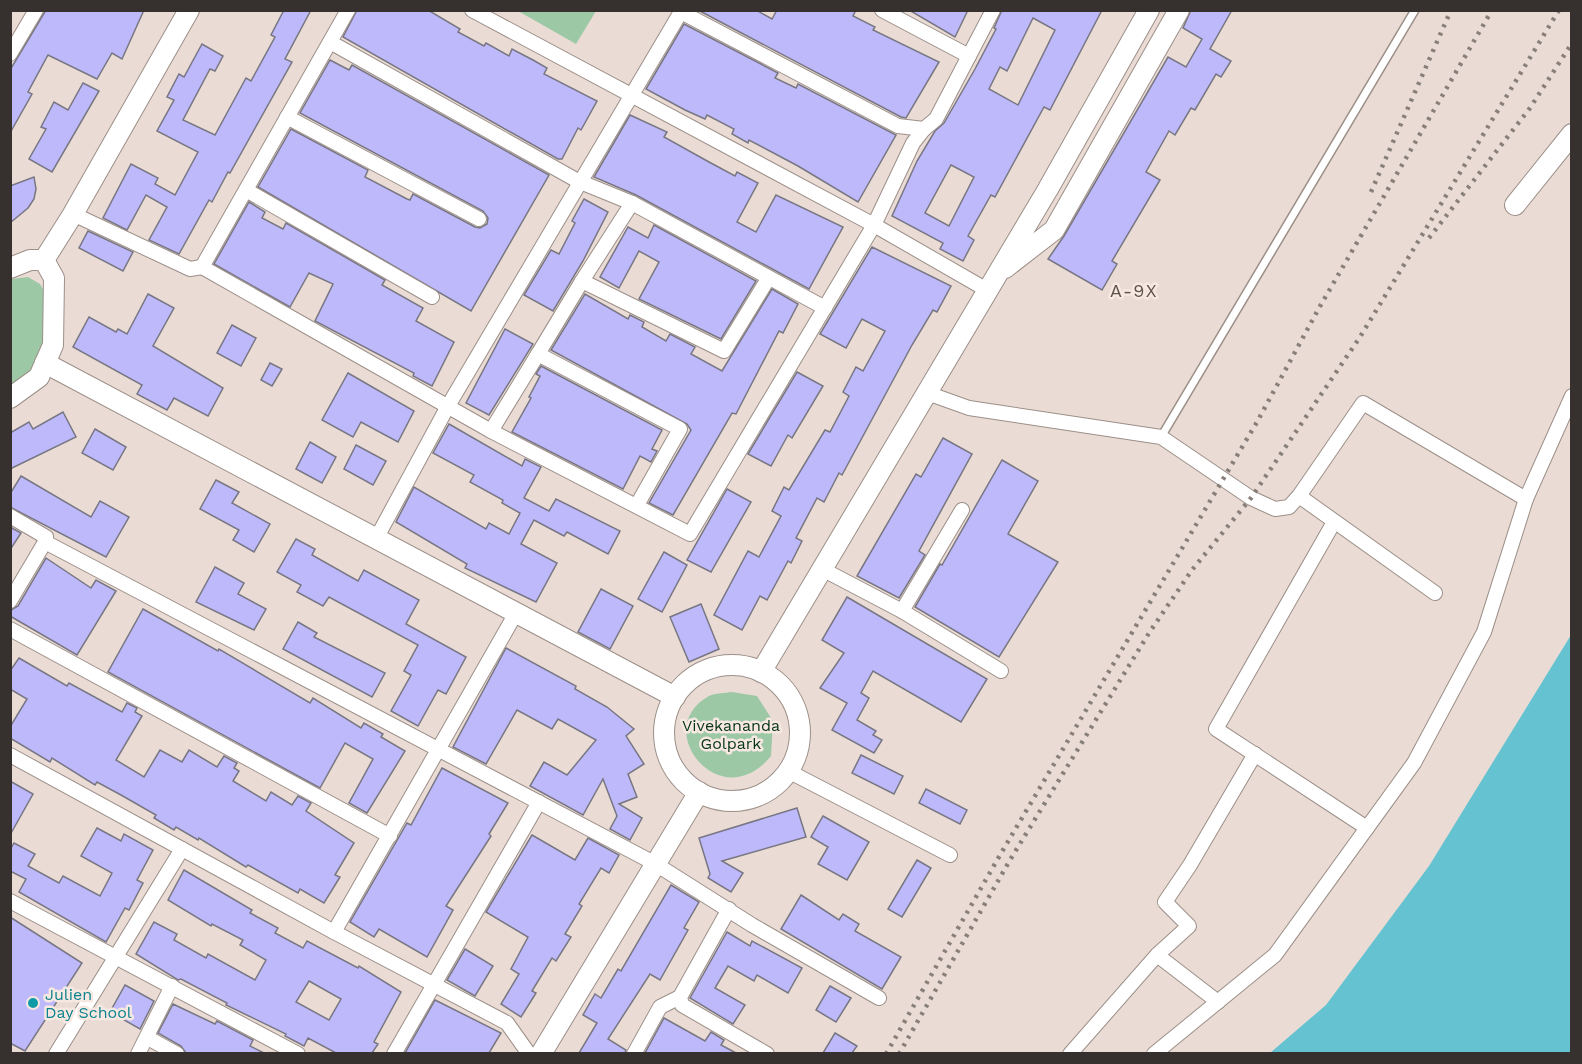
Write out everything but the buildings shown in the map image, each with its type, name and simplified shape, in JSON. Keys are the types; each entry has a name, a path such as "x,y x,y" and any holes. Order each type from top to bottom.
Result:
{"street":[{"path":"10,54 36,10"},
{"path":"44,260 73,214 189,10"},
{"path":"202,267 348,10"},
{"path":"472,10 874,225 992,283"},
{"path":"882,10 969,56"},
{"path":"73,214 190,269 202,267 491,431 690,534 874,225 913,143 936,118 993,10"},
{"path":"761,672 1048,189 1149,10"},
{"path":"992,283 1054,230 1179,10"},
{"path":"376,539 448,406 578,181 633,96 681,11 898,126 924,129"},
{"path":"330,42 578,181 632,203 825,308"},
{"path":"287,117 479,219"},
{"path":"1515,205 1572,134"},
{"path":"246,190 432,297"},
{"path":"491,431 582,280 632,203"},
{"path":"10,268 30,260 44,260"},
{"path":"10,398 39,377 53,345 56,308 54,278 44,260"},
{"path":"582,280 724,351 768,279"},
{"path":"538,354 680,429 637,505"},
{"path":"45,363 675,697"},
{"path":"927,393 969,408 1161,436 1251,498 1275,509 1289,507 1299,496 1363,403 1526,499"},
{"path":"1154,1053 1275,955 1414,763 1484,632 1526,499 1572,396"},
{"path":"1299,496 1435,593"},
{"path":"902,611 962,510"},
{"path":"10,516 46,537 10,601"},
{"path":"1334,522 1216,729 1367,828"},
{"path":"45,542 654,863 879,998"},
{"path":"822,569 902,611 1001,671"},
{"path":"334,932 440,750 516,613"},
{"path":"10,628 390,836"},
{"path":"738,666 761,672 782,687 796,709 800,722 799,748 788,771 771,789 747,799 723,800 699,792 678,774 666,750 665,722 675,697 691,679 713,668 738,666"},
{"path":"1070,1053 1156,955 1189,926 1165,902 1190,865 1255,754"},
{"path":"10,755 334,932 507,1023 529,1053"},
{"path":"788,771 950,855"},
{"path":"541,1053 699,792"},
{"path":"394,1053 539,802"},
{"path":"56,1053 182,849"},
{"path":"10,902 298,1053"},
{"path":"634,1053 660,1007 680,997 729,909"},
{"path":"1156,955 1218,1002"},
{"path":"138,1053 148,1038 172,986"},
{"path":"680,997 682,1005 767,1053"},
{"path":"148,1038 177,1053"}],"lane":[{"path":"1161,436 1415,10"}],"green space":[{"path":"518,11 596,11 576,44"},
{"path":"28,277 40,284 49,299 43,352 30,373 11,391 11,279"},
{"name":"Vivekananda Golpark","path":"732,692 757,696 773,721 771,756 752,773 732,777 714,773 699,762 689,746 686,728 692,711 709,696"}],"water":[{"path":"1571,635 1571,1053 1270,1053 1326,1005 1429,866"}],"railway":[{"path":"1371,192 1451,10"},
{"path":"886,1054 1000,855 1257,422 1319,308 1492,10"},
{"path":"899,1054 1010,860 1149,633 1192,570 1251,498 1360,337 1559,10"},
{"path":"1429,238 1530,108 1572,43"}],"place":[{"name":"Julien Day School","path":"33,1003"}],"district":[{"name":"A-9X","path":"1134,291"}]}
